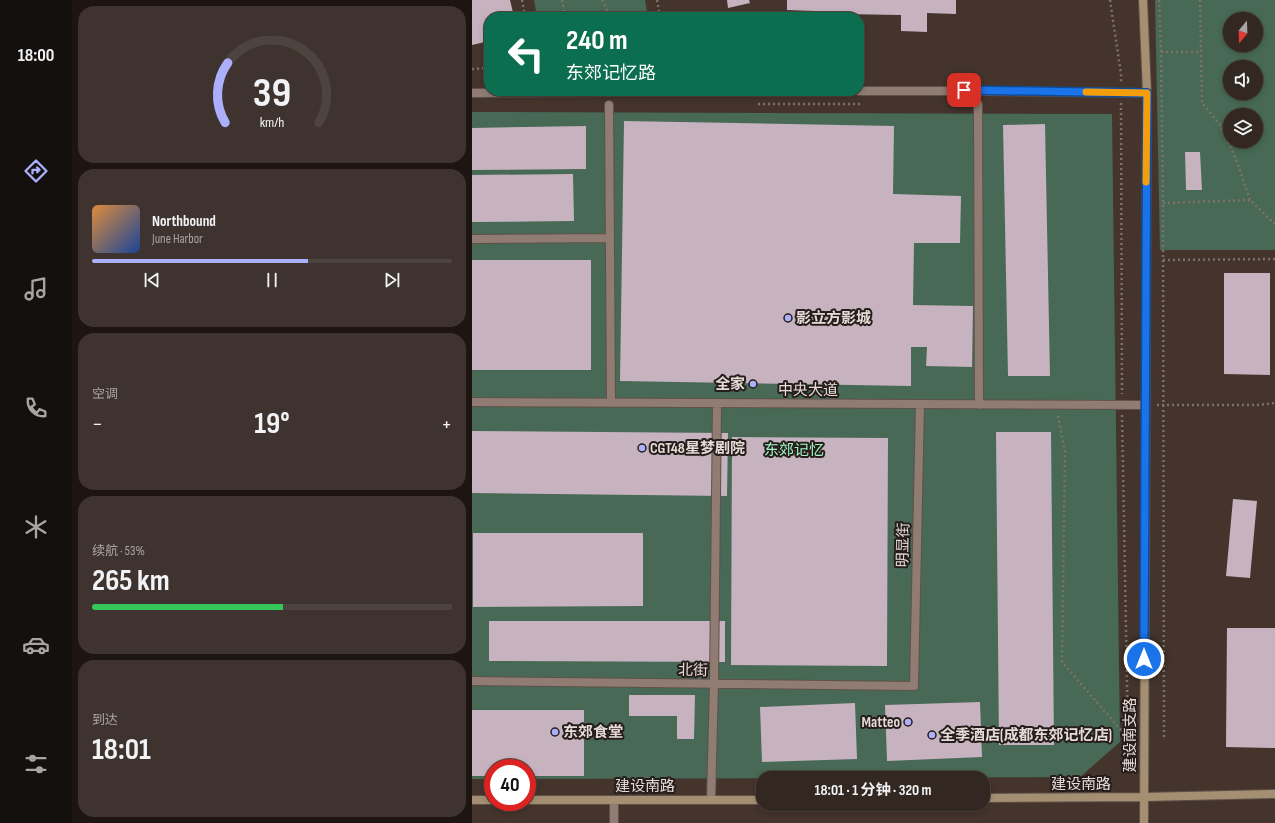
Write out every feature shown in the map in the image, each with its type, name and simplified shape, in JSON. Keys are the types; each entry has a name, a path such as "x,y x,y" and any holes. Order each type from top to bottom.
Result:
{"street":[{"name":"建设南支路","path":"1143,0 1147,93 1144,823"},
{"path":"864,91 979,90 1147,93"},
{"path":"472,93 484,93"},
{"path":"978,104 979,405"},
{"path":"609,105 611,403"},
{"path":"472,239 610,238"},
{"name":"中央大道","path":"472,402 1145,406"},
{"path":"711,800 714,684 717,403"},
{"name":"明显街","path":"914,686 920,404"},
{"name":"北街","path":"472,681 914,686"},
{"name":"建设南路","path":"990,798 1275,794"},
{"path":"472,800 484,800"},
{"name":"建设南路","path":"536,800 756,800"},
{"path":"614,800 614,823"}],"path":[{"path":"522,0 524,12"},
{"path":"562,0 564,12"},
{"path":"602,0 608,12"},
{"path":"657,0 659,12"},
{"path":"1056,405 1065,452 1062,662 1128,738 1122,405 1121,74 1110,0"},
{"path":"1159,0 1162,52 1164,739"},
{"path":"1200,0 1202,102 1220,124 1236,159 1250,200 1275,224"},
{"path":"1162,52 1201,52"},
{"path":"472,69 484,68"},
{"path":"750,104 868,104"},
{"path":"1113,106 1121,106"},
{"path":"1163,203 1250,200"},
{"path":"1163,260 1275,259"},
{"path":"1145,406 1258,405 1275,403"}],"green space":[{"path":"534,0 645,0 647,12 536,12"},
{"path":"1155,0 1275,0 1275,250 1160,250"},
{"name":"东郊记忆","path":"472,112 1112,114 1120,742 1080,777 990,777 990,771 756,771 756,778 536,779 536,759 484,759 484,779 472,779"}],"building":[{"path":"472,0 510,0 513,12 484,12 484,42 472,45"},
{"path":"727,0 749,0 750,3 728,8"},
{"path":"787,0 956,0 956,14 927,13 927,32 901,31 901,15 864,14 864,12 814,12 787,10"},
{"path":"624,121 894,126 893,194 961,196 960,243 914,243 913,305 973,306 972,367 926,366 927,347 911,347 911,386 620,381"},
{"path":"1045,124 1050,376 1008,376 1003,125"},
{"path":"586,126 586,169 472,170 472,128"},
{"path":"1185,152 1200,152 1202,190 1186,190"},
{"path":"573,174 574,221 472,222 472,175"},
{"path":"472,260 591,260 591,370 472,370"},
{"path":"1224,273 1270,273 1270,375 1224,374"},
{"path":"472,431 728,433 727,496 472,493"},
{"path":"996,432 1051,432 1054,745 999,745"},
{"path":"732,437 888,438 887,666 731,665"},
{"path":"1233,499 1257,501 1250,578 1226,576"},
{"path":"473,533 643,533 643,606 473,607"},
{"path":"489,621 725,621 725,662 489,661"},
{"path":"1227,628 1275,628 1275,748 1226,747"},
{"path":"629,695 695,695 694,739 677,739 677,716 629,716"},
{"path":"980,702 982,757 887,761 885,705"},
{"path":"855,703 857,759 762,762 760,707"},
{"path":"472,710 584,710 584,776 536,776 536,759 484,759 484,776 472,776"}],"slow traffic":[{"path":"1086,92 1147,93 1146,182"}],"place":[{"name":"影立方影城","path":"788,318"},
{"name":"全家","path":"753,384"},
{"name":"CGT48星梦剧院","path":"642,448"},
{"name":"Matteo","path":"908,722"},
{"name":"东郊食堂","path":"555,732"},
{"name":"全季酒店(成都东郊记忆店)","path":"932,735"}],"route":[{"path":"964,90 1147,93 1144,659"}]}
